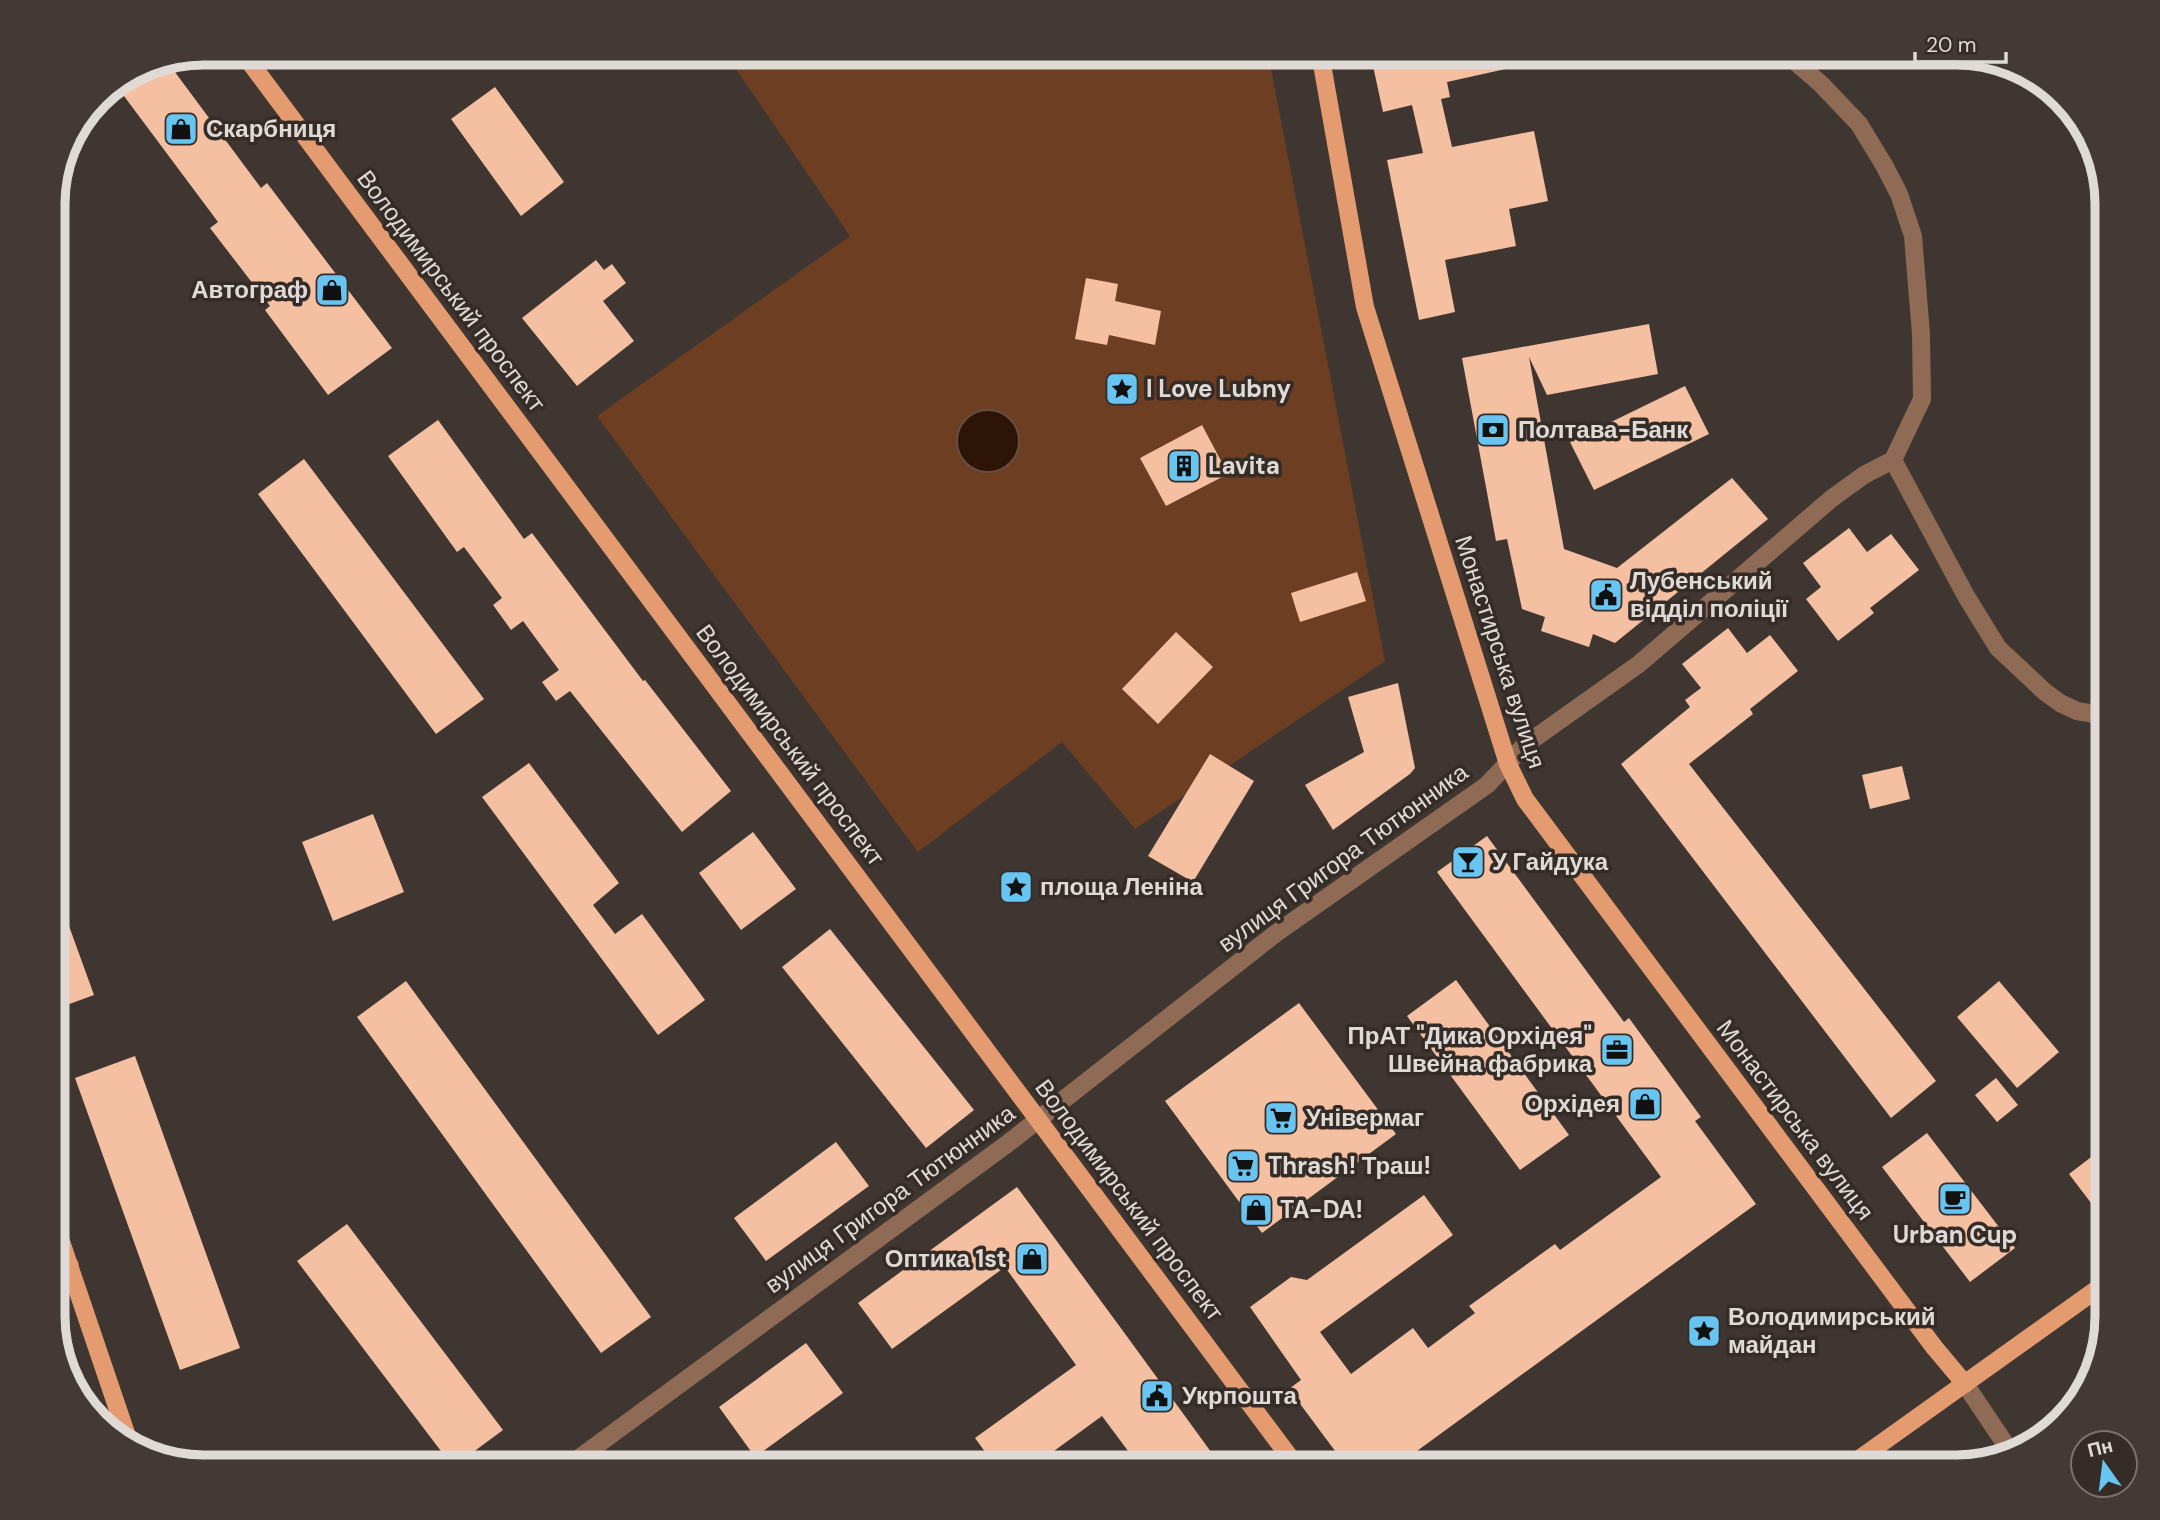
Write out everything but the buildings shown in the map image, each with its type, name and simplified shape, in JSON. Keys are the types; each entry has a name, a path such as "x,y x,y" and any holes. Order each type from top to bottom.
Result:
{"main road":[{"name":"Володимирський проспект","path":"253,65 1287,1455"},
{"name":"Монастирська вулиця","path":"1322,65 1365,307 1507,764 1525,799 1934,1347 1965,1384"},
{"path":"65,1278 126,1431"},
{"path":"1866,1455 2095,1291"}],"street":[{"path":"1800,65 1858,124 1899,194 1913,236 1922,334 1922,399 1894,460 1966,596 1998,648 2060,703 2077,711 2095,714"},
{"name":"вулиця Григора Тютюнника","path":"585,1455 1039,1120 1275,934 1487,785 1525,745 1639,664 1831,499 1864,475 1894,460"},
{"path":"1965,1384 2007,1446"}],"shaded area":[{"path":"733,65 1270,65 1385,661 1135,829 1062,742 918,852 597,416 850,236"},
{"path":"988,410 1010,419 1019,441 1010,463 988,472 966,463 957,441 966,419"}],"place":[{"name":"Скарбниця","path":"181,129"},
{"name":"Автограф","path":"332,290"},
{"name":"I Love Lubny","path":"1122,389"},
{"name":"Полтава-Банк","path":"1493,430"},
{"name":"Lavita","path":"1184,466"},
{"name":"Лубенський відділ поліції","path":"1606,595"},
{"name":"У Гайдука","path":"1468,862"},
{"name":"площа Леніна","path":"1016,887"},
{"name":"ПрАТ \"Дика Орхідея\" Швейна фабрика","path":"1617,1050"},
{"name":"Орхідея","path":"1645,1104"},
{"name":"Універмаг","path":"1281,1118"},
{"name":"Thrash! Траш!","path":"1243,1166"},
{"name":"Urban Cup","path":"1955,1199"},
{"name":"TA-DA!","path":"1256,1210"},
{"name":"Оптика 1st","path":"1032,1259"},
{"name":"Володимирський майдан","path":"1704,1331"},
{"name":"Укрпошта","path":"1157,1396"}]}
